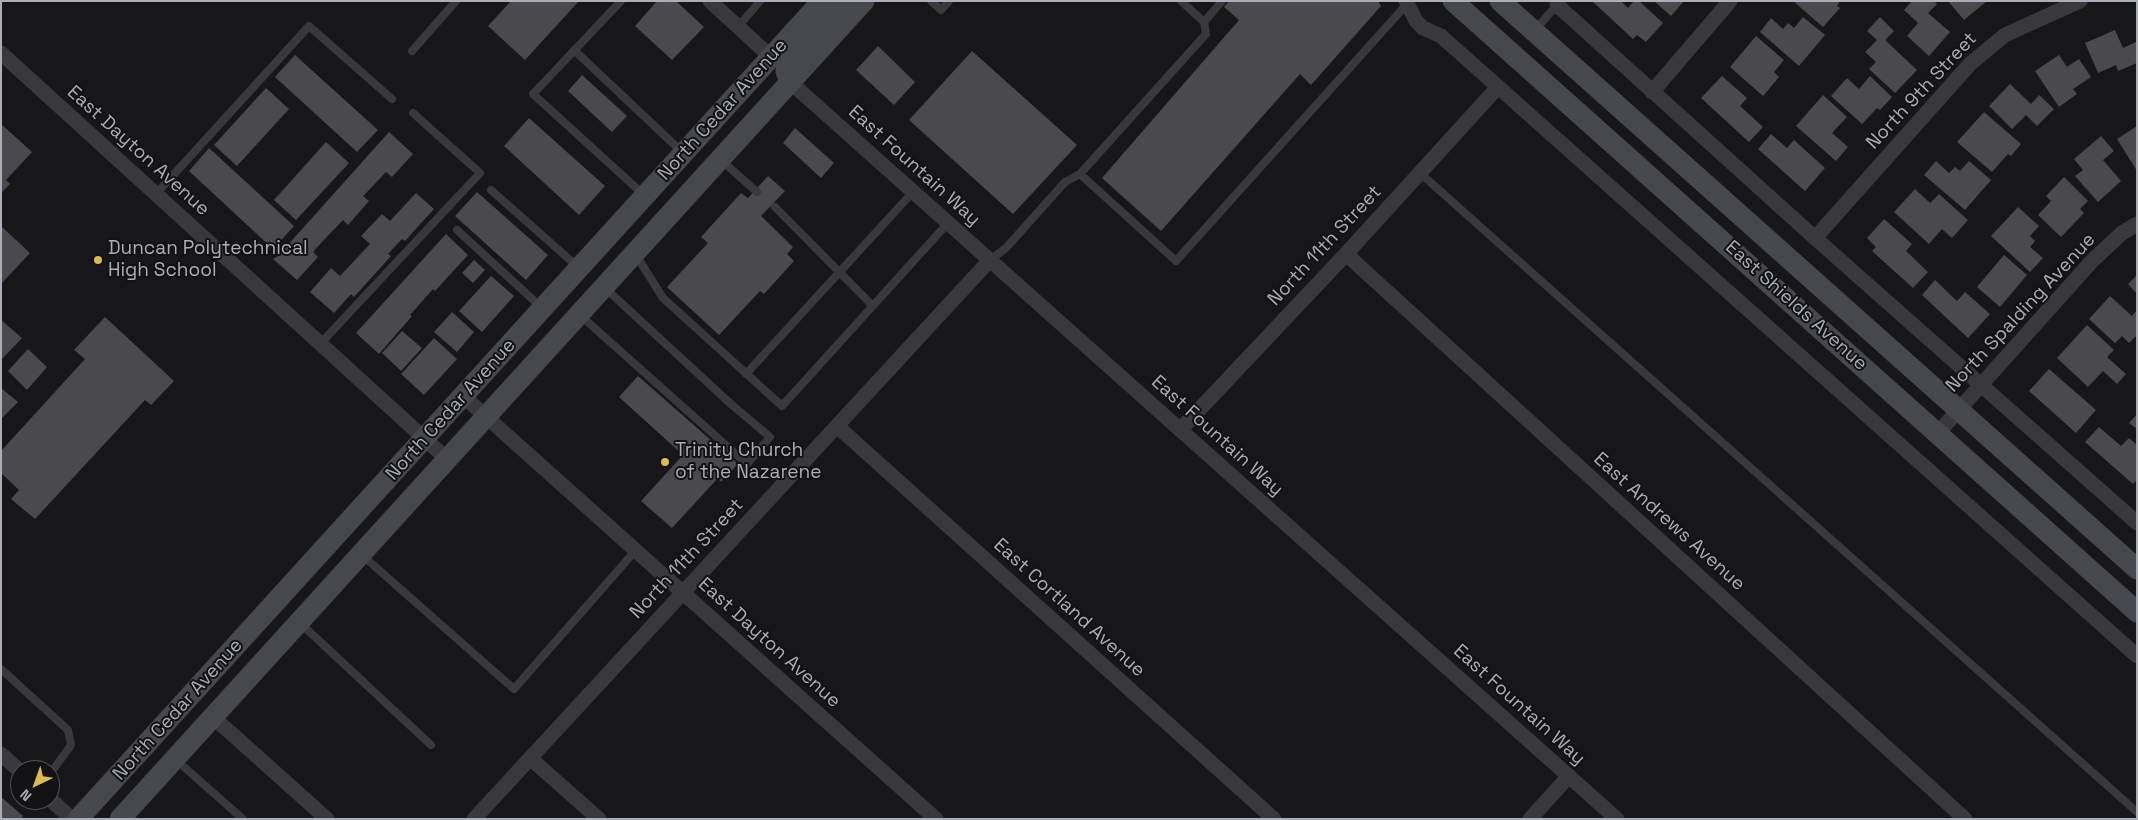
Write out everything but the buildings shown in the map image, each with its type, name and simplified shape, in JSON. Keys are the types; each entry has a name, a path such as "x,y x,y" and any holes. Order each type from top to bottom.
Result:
{"main road":[{"name":"North Cedar Avenue","path":"78,819 822,1"},
{"path":"790,82 786,71 790,56 840,1"},
{"name":"North Cedar Avenue","path":"120,819 864,1"},
{"name":"East Shields Avenue","path":"1454,1 2137,612"},
{"path":"1464,1 1500,24 1598,112 1606,116 1615,116 1623,112"},
{"name":"East Shields Avenue","path":"1500,1 2137,569"},
{"path":"720,160 721,140 773,81 776,66 771,57"}],"street":[{"path":"1652,92 1730,1"},
{"name":"North 9th Street","path":"1815,238 1970,64 2005,36 2080,1"},
{"path":"711,2 771,57"},
{"path":"1407,3 1416,21 1424,28 1441,36 2137,656"},
{"path":"1557,3 1652,92 2137,523"},
{"name":"East Dayton Avenue","path":"1,53 447,460"},
{"name":"East Fountain Way","path":"790,82 1617,819"},
{"name":"North 11th Street","path":"1180,430 1346,254 1498,87"},
{"name":"North Spalding Avenue","path":"1938,433 2092,261 2122,233 2137,224"},
{"name":"East Andrews Avenue","path":"1346,254 1965,819"},
{"name":"North 11th Street","path":"474,819 990,260"},
{"name":"East Dayton Avenue","path":"463,396 936,819"},
{"name":"East Cortland Avenue","path":"837,426 1274,819"},
{"path":"213,717 327,819"},
{"path":"530,758 599,819"},
{"path":"1530,819 1569,776"},
{"path":"60,808 72,819"}],"lane":[{"path":"412,51 456,1"},
{"path":"621,1 533,94 645,196"},
{"path":"738,27 760,1"},
{"path":"931,1 941,10 949,1"},
{"path":"990,260 1006,248 1065,182 1080,174 1206,34 1204,22 1181,1"},
{"path":"1204,22 1222,1"},
{"path":"1080,174 1176,261 1407,3"},
{"path":"1534,31 1557,3"},
{"path":"156,194 309,26 392,99"},
{"path":"574,50 683,153"},
{"path":"320,344 480,173 413,113"},
{"path":"720,160 757,192"},
{"path":"1420,172 2137,812"},
{"path":"491,190 579,269"},
{"path":"746,374 913,192"},
{"path":"775,207 817,248 838,273 873,306"},
{"path":"635,253 663,298 782,406 948,223"},
{"path":"457,230 543,308"},
{"path":"579,314 747,464 770,437 732,405 604,287"},
{"path":"361,554 514,688 636,550"},
{"path":"299,622 431,745"},
{"path":"1,669 68,730 71,745 60,760"},
{"path":"175,758 242,819"}],"place":[{"name":"Duncan Polytechnical High School","path":"98,260"},
{"name":"Trinity Church of the Nazarene","path":"665,462"}]}
